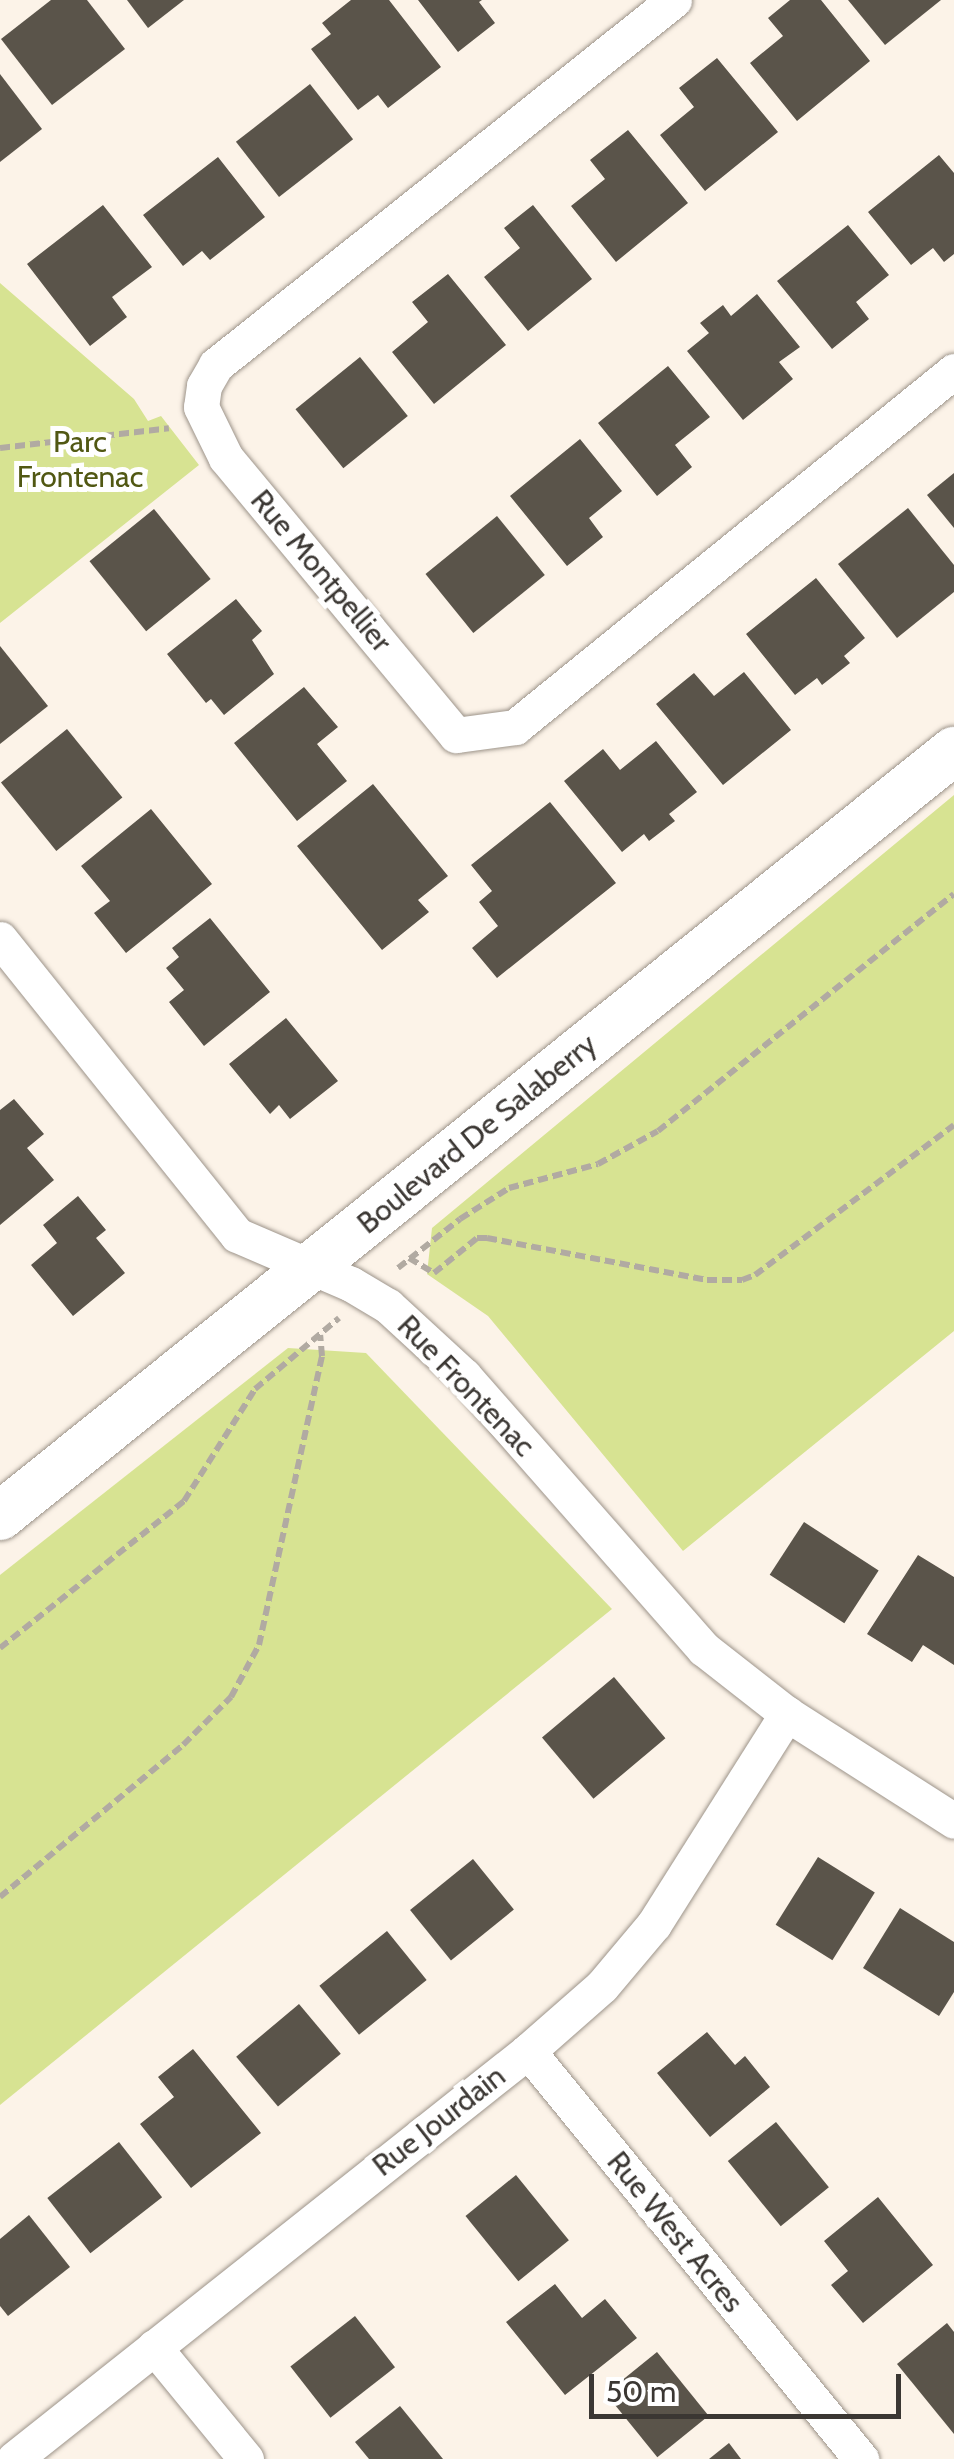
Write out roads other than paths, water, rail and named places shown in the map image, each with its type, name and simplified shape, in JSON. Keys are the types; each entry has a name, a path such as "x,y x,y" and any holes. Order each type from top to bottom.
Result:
{"street":[{"name":"Rue Montpellier","path":"674,0 216,365 204,386 201,407 226,458 456,735 515,727 954,371"},
{"name":"Boulevard De Salaberry","path":"0,1516 954,751"},
{"name":"Rue Frontenac","path":"0,939 237,1235 368,1293 410,1323 473,1386 686,1631 788,1714 954,1821"},
{"name":"Rue Jourdain","path":"14,2459 528,2051 632,1954 788,1714"},
{"name":"Rue West Acres","path":"528,2051 861,2459"},
{"path":"154,2347 246,2459"}],"park label":[{"name":"Parc Frontenac","path":"80,459"}]}
